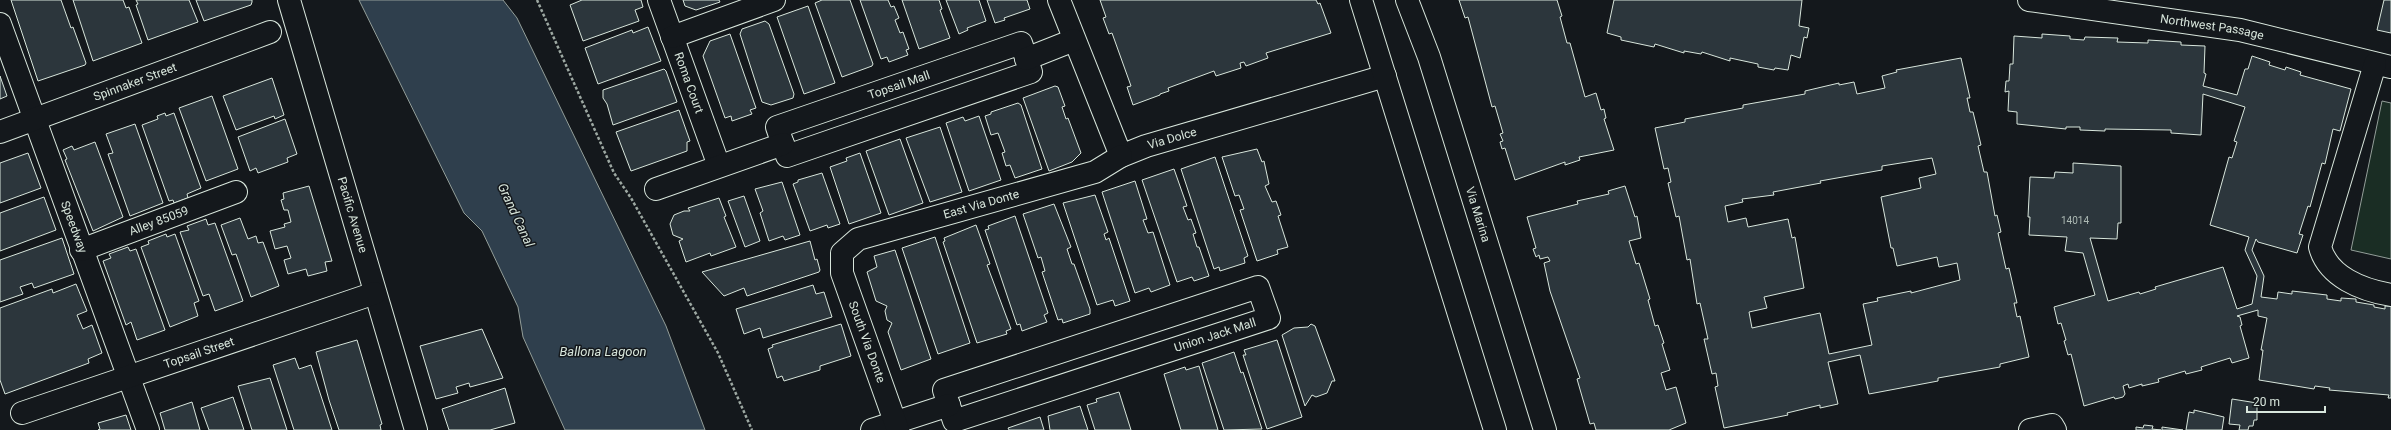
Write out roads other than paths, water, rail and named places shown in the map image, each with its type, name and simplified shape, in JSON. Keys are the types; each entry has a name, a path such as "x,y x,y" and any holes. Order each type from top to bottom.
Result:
{"street":[{"name":"Pacific Avenue","path":"289,0 416,430"},
{"name":"Roma Court","path":"659,0 719,166"},
{"path":"672,37 774,0"},
{"path":"1059,0 1121,156"},
{"path":"1361,0 1495,430"},
{"name":"Via Marina","path":"1407,0 1429,57 1545,430"},
{"name":"Northwest Passage","path":"2030,0 2240,30 2383,66"},
{"name":"Speedway","path":"0,24 81,250 148,430"},
{"name":"Spinnaker Street","path":"0,132 270,32"},
{"path":"656,189 783,144 787,156 1031,72 1026,59 1074,40"},
{"name":"Topsail Mall","path":"783,144 777,127 784,124 1021,43 1026,59"},
{"path":"2383,66 2320,247 2324,261 2337,274 2372,292 2391,295"},
{"name":"Via Dolce","path":"1121,156 1146,146 1385,76"},
{"name":"East Via Donte","path":"842,253 858,239 1095,172 1121,156"},
{"name":"Alley 85059","path":"81,250 236,192"},
{"name":"South Via Donte","path":"842,253 842,273 897,426"},
{"name":"Union Jack Mall","path":"1258,287 1269,318 954,421 949,405 944,390 1258,287"},
{"name":"Topsail Street","path":"22,413 375,293"},
{"path":"872,430 897,426 949,405"},
{"path":"2030,430 2053,427"}],"water":[{"name":"Ballona Lagoon","path":"359,0 503,0 517,18 666,326 705,430 565,430 523,337 518,307 482,231 464,213"}],"water label":[{"name":"Grand Canal","path":"516,215"}]}
